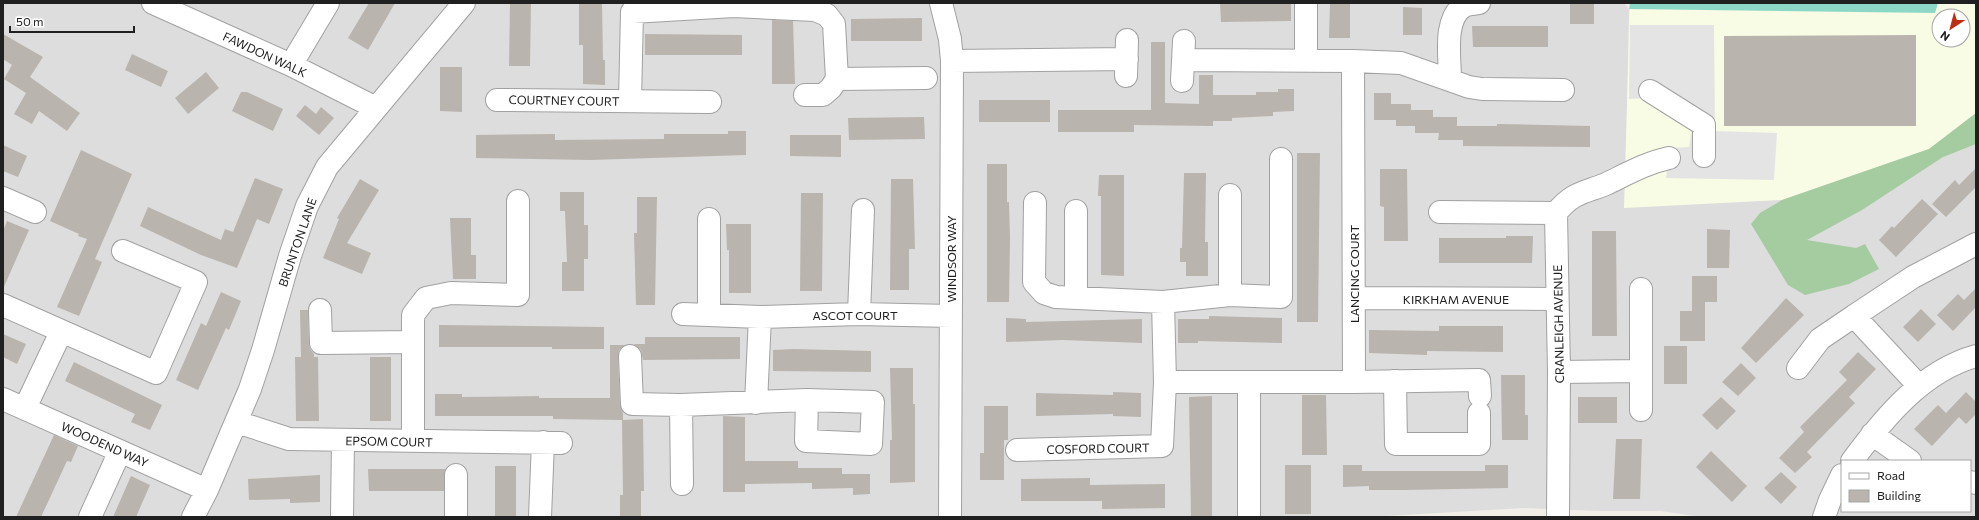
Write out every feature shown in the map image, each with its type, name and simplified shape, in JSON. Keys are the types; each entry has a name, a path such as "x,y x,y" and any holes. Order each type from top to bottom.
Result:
{"street":[{"name":"FAWDON WALK","path":"153,3 291,65 376,108"},
{"path":"291,65 328,3"},
{"name":"BRUNTON LANE","path":"193,517 207,490 237,422 263,350 290,256 307,206 327,167 464,3"},
{"name":"WINDSOR WAY","path":"941,3 950,39 952,61 950,517"},
{"path":"1306,3 1306,60"},
{"path":"1450,79 1449,29 1452,18 1458,10 1465,5 1479,3"},
{"name":"COURTNEY COURT","path":"630,101 632,12 734,5 815,10 827,15 834,24 837,80"},
{"path":"1182,81 1184,50 1306,60 1402,63 1469,87 1482,89 1563,90"},
{"path":"952,61 1127,58"},
{"name":"LANCING COURT","path":"1354,61 1354,382"},
{"path":"805,95 823,95 832,88 837,80 926,78"},
{"path":"1650,91 1704,126 1704,156"},
{"name":"COURTNEY COURT","path":"497,100 710,102"},
{"path":"1440,212 1556,213 1564,203 1587,189 1605,184 1625,173 1669,158"},
{"path":"1035,203 1034,282 1044,293 1066,297 1163,302 1240,296 1281,297 1281,159"},
{"path":"1230,195 1240,296"},
{"path":"3,198 35,212"},
{"path":"414,441 413,315 426,298 451,293 518,295 518,202"},
{"path":"859,314 863,210"},
{"path":"1066,297 1076,211"},
{"name":"CRANLEIGH AVENUE","path":"1556,213 1559,372 1558,517"},
{"path":"709,219 709,315"},
{"path":"1798,368 1820,340 1854,316 1913,277 1976,244"},
{"path":"3,305 156,373 196,282 123,251"},
{"path":"1641,289 1641,410"},
{"name":"KIRKHAM AVENUE","path":"1354,298 1557,299"},
{"path":"1163,302 1165,382 1354,382 1396,381 1479,380 1479,444 1396,444 1396,381"},
{"path":"320,310 321,343 413,342"},
{"name":"ASCOT COURT","path":"683,314 760,317 859,314 951,316"},
{"path":"1854,316 1919,386"},
{"path":"756,402 760,317"},
{"path":"24,408 61,332"},
{"path":"630,356 632,404 681,405 807,400 873,402 871,444 806,441 807,400"},
{"path":"1853,460 1872,434 1919,386 1945,368 1976,356"},
{"path":"1559,372 1641,371"},
{"name":"COSFORD COURT","path":"1017,450 1162,446 1165,382"},
{"path":"1249,382 1249,517"},
{"name":"WOODEND WAY","path":"3,399 207,490"},
{"path":"681,405 682,484"},
{"name":"EPSOM COURT","path":"237,422 288,439 552,442 540,517"},
{"path":"1872,434 1909,460"},
{"path":"342,517 343,440"},
{"path":"90,517 120,451"},
{"path":"456,475 456,517"},
{"path":"1824,517 1841,476"}],"shaded area":[{"path":"3,3 1624,3 1629,9 1625,208 1929,149 1976,113 1976,517 1701,517 1661,511 1600,511 1523,508 1369,517 3,517"},
{"path":"1630,3 1976,3 1976,113 1929,149 1782,200 1624,208"},
{"path":"1630,3 1938,3 1936,8 1931,8 1931,13 1629,9"},
{"path":"1630,25 1714,25 1715,131 1777,133 1774,180 1666,178 1670,148 1689,147 1692,128 1648,98 1629,99"}],"green space":[{"path":"1976,113 1976,144 1943,157 1862,210 1807,240 1856,248 1865,244 1879,269 1849,284 1805,295 1788,285 1751,224 1760,213 1782,200 1929,149"}],"building":[{"path":"369,3 395,3 368,50 348,38"},
{"path":"510,3 531,3 530,66 509,66"},
{"path":"579,3 602,3 605,85 583,84 583,45 579,45"},
{"path":"1220,3 1291,3 1291,21 1221,22"},
{"path":"1330,3 1350,3 1350,38 1329,38"},
{"path":"1570,3 1594,3 1594,24 1570,24"},
{"path":"1403,7 1422,8 1422,35 1403,35"},
{"path":"922,18 922,41 851,41 851,19"},
{"path":"772,20 793,21 795,84 772,84"},
{"path":"1472,26 1548,26 1548,47 1473,47"},
{"path":"3,34 43,57 30,77 80,113 67,131 39,111 32,124 14,114 26,93 4,79 12,65 3,59"},
{"path":"645,34 742,35 742,55 645,55"},
{"path":"1916,35 1916,126 1724,126 1724,36"},
{"path":"1151,42 1165,42 1165,103 1199,104 1199,75 1213,75 1213,95 1256,95 1256,92 1278,92 1278,89 1294,89 1294,111 1273,112 1273,116 1232,118 1232,121 1213,121 1213,126 1134,125 1134,132 1058,132 1058,110 1151,110"},
{"path":"132,54 168,71 161,87 125,70"},
{"path":"440,67 462,67 462,112 440,111"},
{"path":"206,72 219,88 188,114 175,98"},
{"path":"241,92 247,92 283,109 273,131 232,111"},
{"path":"1374,93 1391,93 1391,104 1411,104 1411,110 1433,110 1433,117 1457,117 1457,126 1497,126 1497,124 1590,126 1590,147 1463,146 1463,140 1438,140 1439,133 1415,133 1415,126 1396,126 1396,120 1374,120"},
{"path":"979,100 1050,100 1050,122 979,122"},
{"path":"305,105 316,114 321,107 334,118 319,135 296,116"},
{"path":"924,117 925,139 849,140 848,118"},
{"path":"728,131 746,131 746,155 590,160 476,158 476,135 555,134 555,140 664,139 664,134 728,134"},
{"path":"790,135 841,135 841,157 790,156"},
{"path":"3,145 27,156 18,177 3,171"},
{"path":"81,150 132,174 95,259 102,262 79,316 57,307 87,239 78,236 79,234 50,221"},
{"path":"1297,153 1320,153 1318,322 1297,322"},
{"path":"987,164 1007,164 1007,202 1009,202 1010,238 1009,302 987,302"},
{"path":"1976,168 1976,187 1946,217 1932,204 1955,180 1959,185"},
{"path":"1380,169 1407,169 1408,241 1384,241 1384,207 1380,206"},
{"path":"1184,173 1206,173 1205,242 1208,242 1208,276 1186,276 1186,262 1180,262 1180,248 1182,248"},
{"path":"1099,175 1124,175 1124,276 1101,275 1101,196 1098,196"},
{"path":"255,178 283,189 269,224 257,219 237,268 201,255 140,226 148,207 221,240 225,229 233,232"},
{"path":"360,179 379,190 347,243 371,253 362,274 323,258 339,219 337,218"},
{"path":"891,179 913,179 915,249 909,249 909,290 890,290"},
{"path":"560,192 584,192 584,225 588,225 588,259 584,259 584,291 562,291 562,262 567,262 565,211 560,211"},
{"path":"801,193 823,193 822,291 800,291"},
{"path":"637,197 657,197 655,305 636,305 634,233 637,233"},
{"path":"1922,199 1938,214 1896,257 1879,240 1892,226 1894,228"},
{"path":"450,218 471,218 471,255 476,255 476,279 453,279"},
{"path":"7,221 29,230 3,289 3,231"},
{"path":"726,224 751,224 751,293 729,293 729,250 727,250"},
{"path":"1707,229 1730,230 1729,268 1707,268"},
{"path":"1592,231 1616,231 1617,336 1592,336"},
{"path":"1506,236 1533,236 1532,263 1439,263 1439,238 1506,238"},
{"path":"1692,276 1717,276 1717,302 1705,302 1705,341 1680,341 1680,311 1692,311"},
{"path":"1976,288 1976,307 1953,331 1937,315 1958,294 1964,300"},
{"path":"221,292 241,301 229,330 226,328 198,390 176,380 201,323 206,326"},
{"path":"1786,298 1804,315 1756,363 1741,348"},
{"path":"1921,309 1936,324 1918,342 1903,327"},
{"path":"300,310 308,310 310,349 314,354 314,357 318,357 319,421 296,421 295,357 301,357"},
{"path":"1209,316 1282,318 1282,343 1198,341 1198,343 1178,343 1178,319 1209,319"},
{"path":"1006,318 1026,319 1026,322 1142,319 1142,343 1063,340 1006,342"},
{"path":"439,325 604,327 604,349 552,349 552,347 439,347"},
{"path":"1439,326 1503,326 1503,352 1427,351 1427,355 1369,353 1369,330 1439,331"},
{"path":"3,334 26,344 17,364 3,357"},
{"path":"645,337 740,337 740,359 643,360 641,350 634,344 645,344"},
{"path":"610,345 626,345 619,350 618,357 620,405 623,413 623,420 643,419 644,491 641,491 641,517 620,517 620,495 623,495 622,420 553,419 553,416 435,416 435,394 462,394 462,397 539,396 539,398 610,398"},
{"path":"1664,346 1687,346 1687,384 1664,384"},
{"path":"794,349 871,351 871,372 773,371 773,350"},
{"path":"1858,352 1876,369 1849,397 1855,403 1807,452 1812,457 1795,473 1779,458 1804,432 1800,427 1847,380 1839,372"},
{"path":"370,357 391,357 391,421 370,421"},
{"path":"74,362 162,405 150,430 131,422 135,414 65,381"},
{"path":"1741,363 1756,378 1738,396 1722,382"},
{"path":"890,368 913,368 913,404 915,404 915,482 890,483 890,440 892,440"},
{"path":"1501,375 1525,375 1525,415 1528,415 1528,440 1502,440"},
{"path":"1113,392 1141,393 1141,417 1113,416 1113,414 1036,416 1036,393 1113,395"},
{"path":"1966,392 1976,402 1976,414 1966,424 1959,417 1932,446 1914,429 1938,405 1946,413"},
{"path":"1302,395 1326,395 1327,455 1302,455"},
{"path":"1212,396 1212,517 1191,517 1189,397"},
{"path":"1578,397 1617,397 1617,423 1578,423"},
{"path":"1721,397 1736,411 1717,430 1702,415"},
{"path":"984,406 1008,406 1008,440 1004,440 1004,480 980,480 980,453 984,453"},
{"path":"723,416 745,417 745,461 798,461 798,468 842,468 842,474 870,474 870,494 853,495 853,488 812,489 812,483 745,484 745,492 723,492"},
{"path":"54,435 78,446 71,462 67,461 41,517 16,517"},
{"path":"1616,439 1642,439 1640,499 1613,499"},
{"path":"1711,451 1747,486 1732,502 1696,467"},
{"path":"1285,465 1311,465 1311,514 1285,514"},
{"path":"1343,465 1362,465 1362,471 1485,471 1485,465 1508,465 1508,488 1369,490 1369,486 1343,487"},
{"path":"495,466 516,466 516,517 495,517"},
{"path":"368,469 445,469 444,491 369,491"},
{"path":"1781,472 1797,487 1781,504 1764,488"},
{"path":"320,475 320,502 290,503 290,499 249,500 248,479"},
{"path":"131,476 150,485 136,517 113,517"},
{"path":"1090,478 1090,485 1165,484 1165,508 1102,509 1102,501 1021,501 1021,479"}]}
